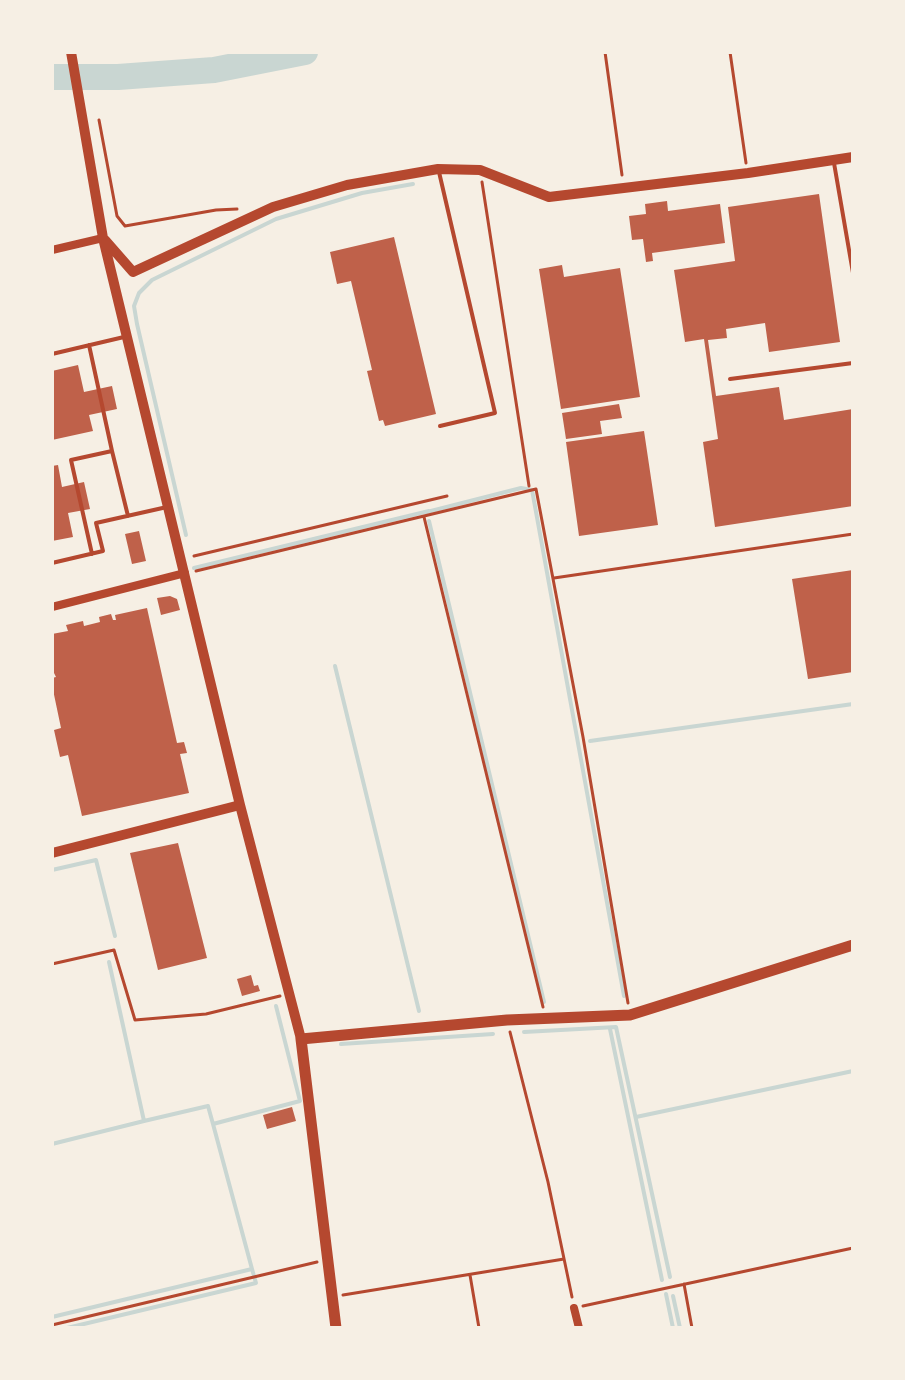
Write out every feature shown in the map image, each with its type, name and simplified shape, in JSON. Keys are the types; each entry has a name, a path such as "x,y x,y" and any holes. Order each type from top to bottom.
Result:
{"main road":[{"path":"336,1328 301,1039 507,1020 630,1015 853,945"}],"street":[{"path":"71,52 103,238 240,805 301,1039"},
{"path":"103,238 133,272 273,207 347,185 438,169 480,170 549,197 853,157"},
{"path":"52,250 103,238"},
{"path":"52,607 185,573"},
{"path":"52,853 240,805"},
{"path":"574,1308 579,1328"}],"lane":[{"path":"834,160 853,273"},
{"path":"438,169 495,413 440,426"},
{"path":"52,354 127,337"},
{"path":"89,345 128,516"},
{"path":"730,379 853,363"},
{"path":"92,554 71,460 112,451"},
{"path":"52,563 103,551 96,523 169,507"}],"path":[{"path":"605,52 624,188"},
{"path":"730,52 748,173"},
{"path":"99,120 117,216 125,226 244,208"},
{"path":"480,170 529,486"},
{"path":"185,573 536,489 630,1015"},
{"path":"182,559 447,496"},
{"path":"424,517 545,1019"},
{"path":"554,578 853,534"},
{"path":"52,964 114,950 135,1020 206,1014 289,993"},
{"path":"507,1020 548,1182 574,1308 853,1248"},
{"path":"332,1296 564,1259"},
{"path":"52,1325 329,1260"},
{"path":"470,1275 479,1328"},
{"path":"684,1284 692,1328"}],"building":[{"path":"819,194 840,342 769,352 765,323 726,329 727,338 708,340 716,396 779,387 784,420 853,409 853,506 715,527 703,442 718,439 704,339 685,342 674,270 735,261 728,207"},
{"path":"667,201 668,211 720,204 725,243 652,253 653,261 646,262 643,239 632,240 629,216 646,214 645,204"},
{"path":"394,237 436,414 385,426 383,420 379,421 367,371 372,370 351,281 337,284 330,252"},
{"path":"562,265 564,277 620,268 640,397 561,409 539,269"},
{"path":"78,365 84,392 112,386 117,409 89,415 93,431 52,440 52,371"},
{"path":"619,404 622,418 600,421 602,434 566,439 562,413"},
{"path":"644,431 658,525 579,536 566,442"},
{"path":"58,465 62,487 84,482 90,509 68,513 73,537 52,541 52,466"},
{"path":"139,531 146,561 132,564 125,534"},
{"path":"853,570 853,672 808,679 792,579"},
{"path":"170,596 177,599 180,610 161,615 157,598"},
{"path":"147,608 177,743 184,742 187,753 180,754 189,793 82,816 68,755 60,757 54,730 61,728 52,685 52,678 56,677 52,669 52,634 68,631 66,625 83,621 84,626 100,622 99,617 111,614 116,620 115,615"},
{"path":"178,843 207,958 158,970 130,853"},
{"path":"251,975 254,986 258,985 260,991 242,996 237,979"},
{"path":"292,1107 296,1121 267,1129 263,1115"}],"waterway":[{"path":"52,77 118,77 214,70 305,52"},
{"path":"186,535 137,324 134,306 139,293 152,280 276,219 362,193 413,184"},
{"path":"427,512 521,488 532,490 624,996"},
{"path":"194,568 429,511"},
{"path":"429,521 544,1002"},
{"path":"335,666 419,1011"},
{"path":"590,741 853,704"},
{"path":"52,870 96,860 115,936"},
{"path":"52,1144 144,1121 109,962"},
{"path":"144,1121 208,1106 213,1124 300,1101 276,1006"},
{"path":"524,1032 616,1027 670,1277"},
{"path":"610,1029 662,1280"},
{"path":"341,1044 493,1034"},
{"path":"636,1117 853,1071"},
{"path":"52,1317 252,1269 213,1124"},
{"path":"67,1328 256,1283 252,1269"},
{"path":"666,1294 673,1328"},
{"path":"673,1296 680,1328"}]}
